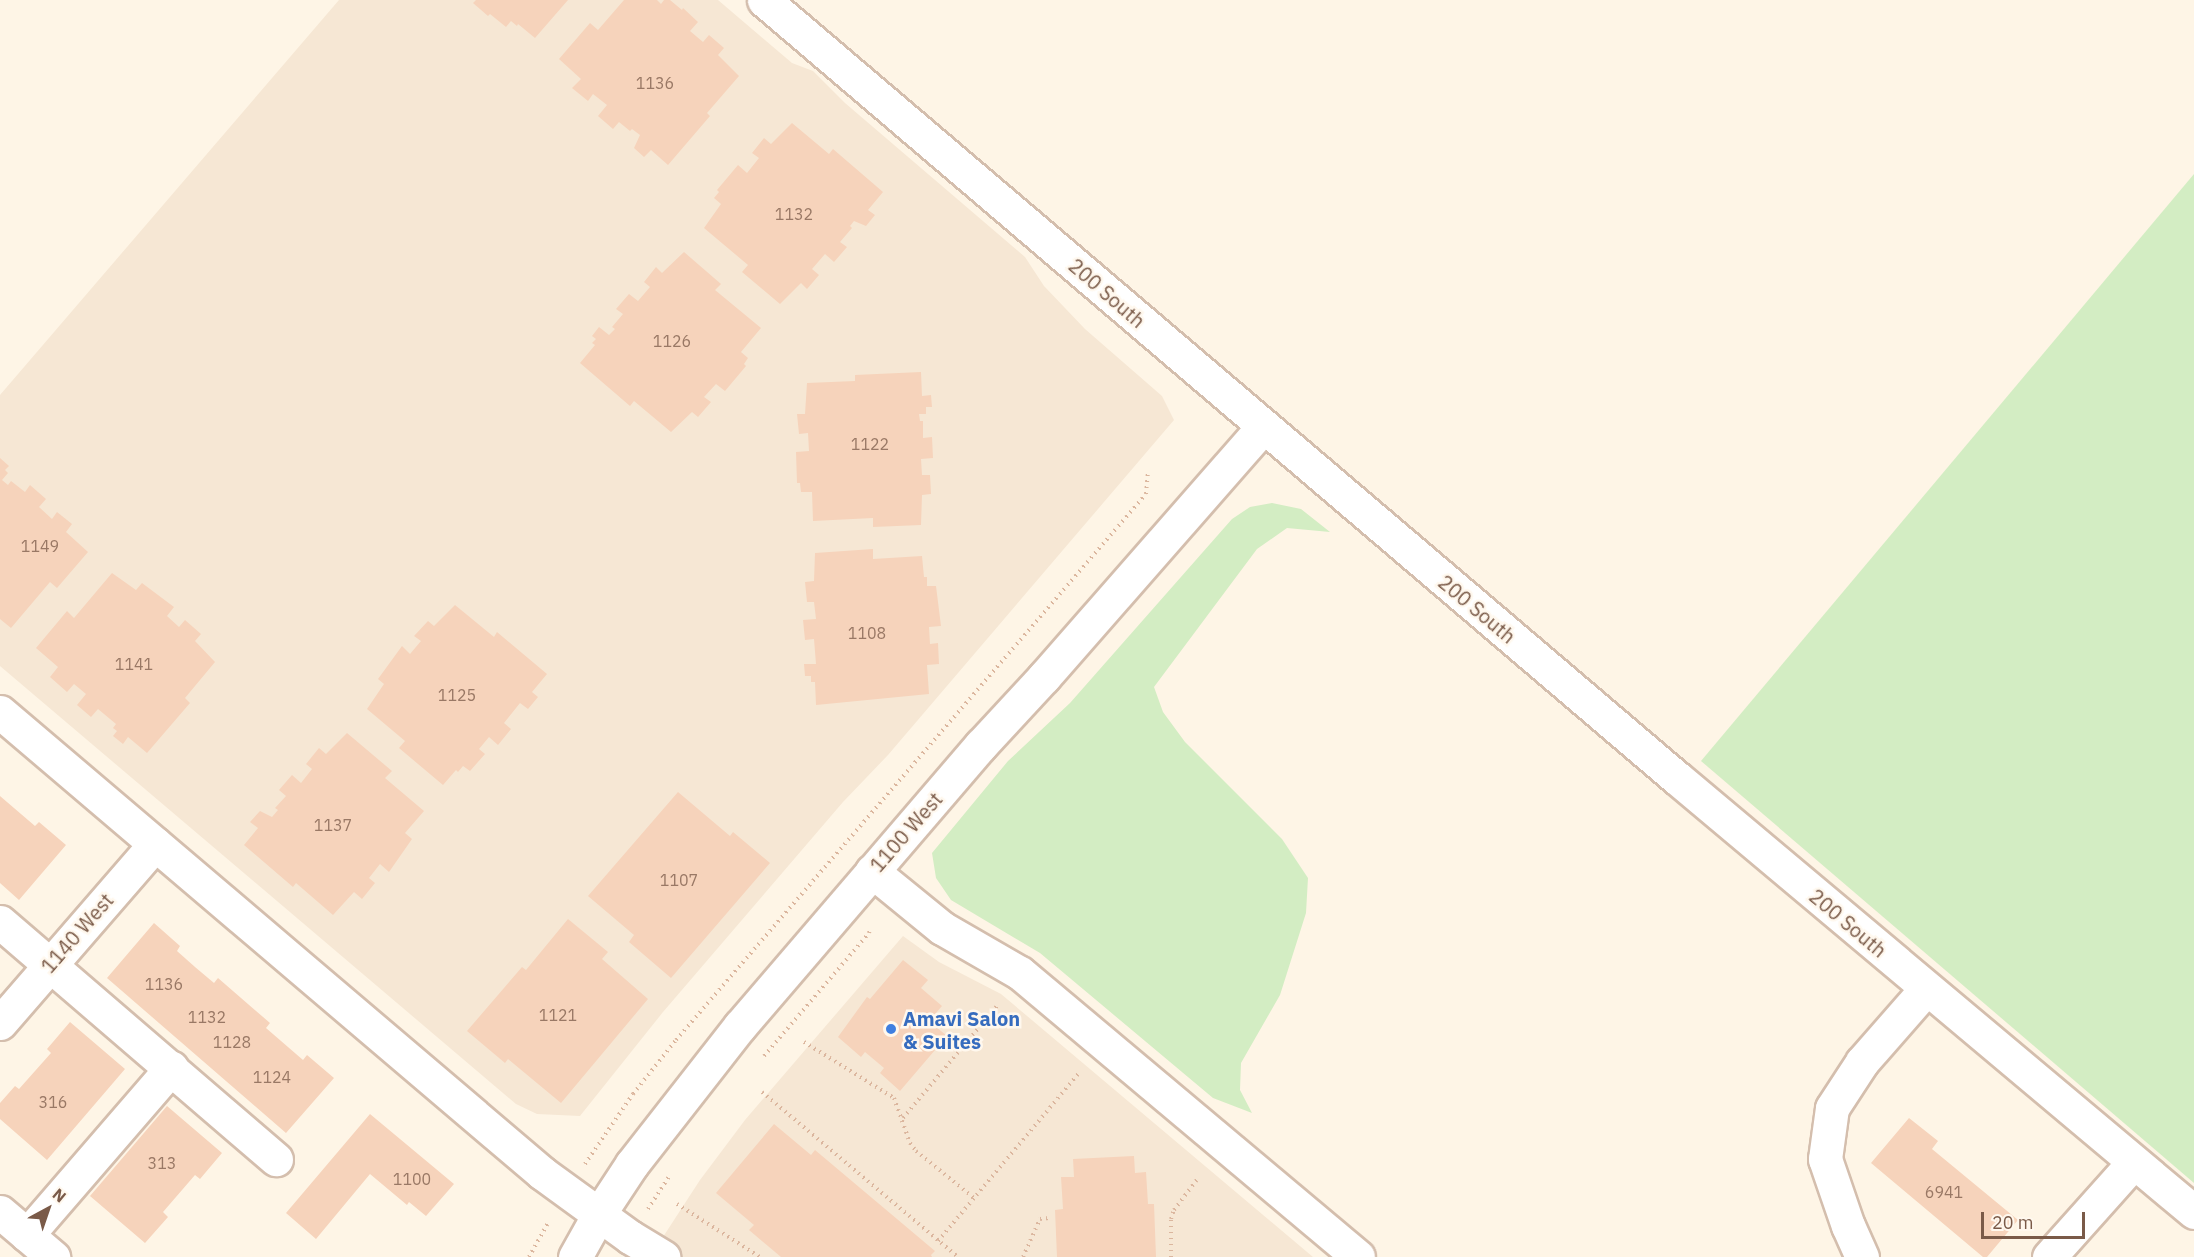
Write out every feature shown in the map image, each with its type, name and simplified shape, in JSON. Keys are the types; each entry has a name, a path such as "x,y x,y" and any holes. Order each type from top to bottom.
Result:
{"street":[{"name":"200 South","path":"764,0 1926,989 2194,1212"},
{"name":"1100 West","path":"575,1257 598,1214 660,1126 700,1075 872,871 1263,427"},
{"path":"0,712 542,1173 663,1257"},
{"name":"1140 West","path":"0,1023 155,844"},
{"path":"872,871 942,928 1020,973 1358,1257"},
{"path":"0,922 276,1159"},
{"path":"1862,1257 1848,1226 1824,1159 1832,1108 1862,1062 1926,989"},
{"path":"27,1235 171,1068"},
{"path":"2049,1257 2134,1162"},
{"path":"0,1212 53,1257"}],"path":[{"path":"600,1140 676,1040 1146,494 1148,472"},
{"path":"758,1063 870,933"},
{"path":"903,1118 997,1006"},
{"path":"804,1042 894,1098 910,1143 916,1151 974,1198"},
{"path":"939,1240 1078,1074"},
{"path":"762,1092 958,1257"},
{"path":"644,1214 676,1167"},
{"path":"1171,1257 1171,1219 1174,1210 1198,1178"},
{"path":"677,1204 760,1257"},
{"path":"1023,1257 1040,1219 1049,1218"},
{"path":"530,1257 540,1236"}],"shaded area":[{"path":"339,0 718,0 792,63 813,71 845,103 1025,257 1044,286 1085,329 1162,396 1174,420 888,755 843,802 663,1012 580,1116 537,1114 516,1104 0,666 0,395"},
{"path":"903,936 939,962 1001,994 1313,1257 650,1257 700,1180 745,1120"}],"green space":[{"path":"2194,174 2194,1183 1701,761"},
{"path":"1272,503 1301,509 1330,532 1287,528 1257,549 1154,687 1163,712 1185,742 1282,839 1308,878 1306,913 1280,995 1241,1063 1240,1090 1252,1113 1213,1098 1040,953 951,900 936,878 932,853 1008,761 1070,703 1232,519 1250,507"}],"building":[{"path":"476,0 568,0 535,38 518,24 517,26 511,21 506,27 490,14 488,16 473,3"},
{"path":"624,0 657,0 661,4 664,0 670,0 682,10 683,8 698,22 690,31 703,42 709,35 724,48 718,55 739,76 707,113 710,116 668,165 651,150 644,157 634,148 640,135 632,129 630,131 619,122 613,129 598,116 607,105 593,94 588,101 572,88 581,79 559,59 590,23 598,30"},
{"path":"792,123 829,154 833,149 883,192 868,210 875,215 866,226 854,221 850,226 852,228 840,242 847,247 834,262 825,254 812,269 819,275 807,289 801,283 780,304 742,272 748,265 704,228 721,204 714,198 719,192 717,190 738,165 747,173 759,158 752,153 764,138 771,144"},
{"path":"684,252 721,284 715,290 761,328 741,352 748,358 744,364 746,366 725,391 716,384 704,397 711,402 698,417 692,412 671,432 634,401 630,406 580,363 595,345 592,343 596,339 592,336 599,327 609,335 615,329 612,327 623,314 616,309 629,294 638,301 650,287 644,282 656,267 662,273"},
{"path":"921,372 922,396 931,395 932,407 926,407 926,414 919,414 920,421 923,421 923,438 932,437 933,458 921,459 922,475 930,475 931,494 922,495 921,525 873,527 873,518 813,521 812,492 801,492 800,483 797,483 796,452 809,451 808,433 799,434 797,414 805,414 807,383 855,381 855,375"},
{"path":"0,458 9,466 5,470 8,473 2,480 8,485 11,481 25,492 30,485 46,499 39,507 52,519 57,512 72,524 66,532 88,552 57,588 50,582 11,628 0,619"},
{"path":"873,549 873,559 922,556 927,586 936,586 941,626 929,627 930,644 938,643 939,664 927,665 929,694 816,705 815,682 811,682 811,676 805,676 804,664 816,664 814,639 805,640 803,620 816,619 814,602 807,602 805,582 814,581 815,553"},
{"path":"112,573 136,590 142,583 174,607 167,616 179,627 185,620 201,634 195,641 215,662 185,698 190,703 147,753 128,737 123,744 113,736 117,731 113,728 116,724 98,709 91,717 77,705 86,694 74,684 67,692 50,677 58,667 36,648 67,611 74,618"},
{"path":"455,605 494,637 497,632 547,674 532,692 538,697 528,709 520,703 504,723 511,729 498,745 489,737 479,749 485,754 470,771 463,766 458,772 456,770 443,785 399,748 405,741 367,709 384,684 378,679 402,646 410,654 421,641 414,636 428,621 434,626"},
{"path":"347,733 392,771 385,778 424,811 405,833 412,839 389,872 380,864 369,878 375,883 362,899 354,892 333,915 296,883 293,887 244,845 258,828 250,822 260,811 272,817 278,810 275,808 286,796 279,790 292,775 301,783 312,769 306,764 319,748 326,754"},
{"path":"678,792 730,836 733,832 770,863 671,978 629,942 634,935 588,896"},
{"path":"0,796 35,826 39,822 66,845 19,900 0,883"},
{"path":"568,919 608,952 602,959 648,999 561,1103 508,1059 505,1063 467,1031 522,967 526,970"},
{"path":"154,923 180,946 177,951 214,983 218,978 270,1023 266,1028 303,1060 307,1055 334,1078 286,1133 107,978"},
{"name":"Amavi Salon & Suites","path":"903,960 928,980 921,988 942,1006 929,1021 947,1036 900,1091 880,1073 884,1068 865,1052 861,1057 838,1037 867,997 870,999"},
{"path":"70,1022 125,1069 47,1160 0,1119 0,1103 15,1086 19,1089 51,1053 47,1049"},
{"path":"167,1106 222,1153 200,1179 195,1175 163,1212 168,1217 145,1243 90,1196"},
{"path":"370,1114 454,1184 426,1216 409,1202 407,1205 370,1174 316,1239 286,1213"},
{"path":"1909,1118 1938,1141 1932,1149 2018,1220 1987,1257 1983,1257 1871,1163"},
{"path":"774,1124 811,1155 815,1150 935,1251 932,1257 781,1257 749,1230 754,1225 716,1193"},
{"path":"1134,1156 1135,1173 1146,1172 1148,1204 1154,1204 1156,1257 1057,1257 1055,1210 1063,1209 1061,1177 1074,1177 1073,1159"}],"place":[{"name":"Amavi Salon & Suites","path":"891,1029"}]}
